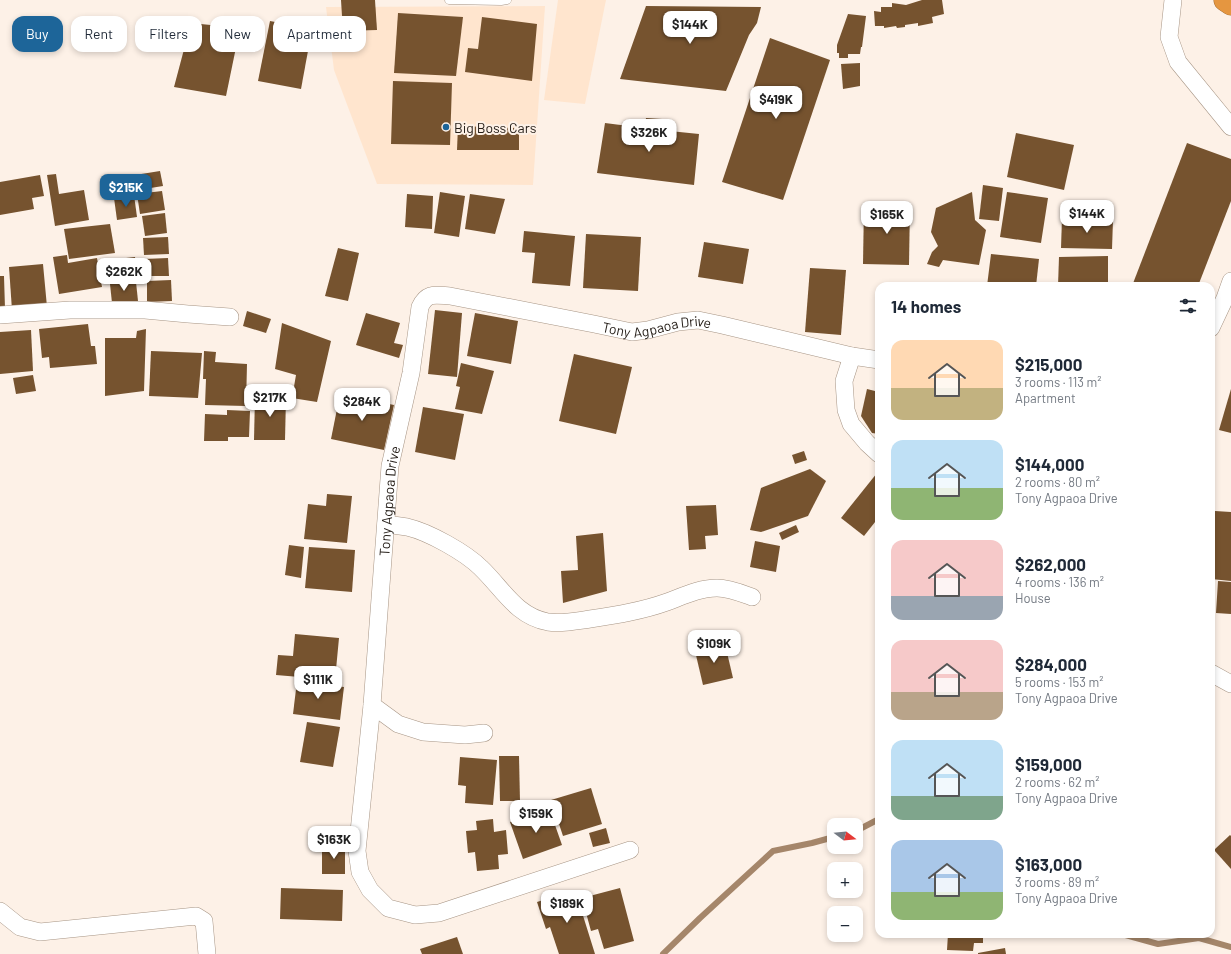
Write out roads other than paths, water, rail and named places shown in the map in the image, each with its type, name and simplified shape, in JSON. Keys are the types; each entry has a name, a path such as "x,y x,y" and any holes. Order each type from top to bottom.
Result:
{"highway":[{"path":"1225,0 1231,4"}],"street":[{"path":"1173,0 1169,37 1178,62 1231,127"},
{"path":"1215,319 1231,281"},
{"name":"Tony Agpaoa Drive","path":"630,850 439,913 415,914 388,908 370,890 360,872 357,851 372,704 390,466 411,373 420,307 423,300 428,296 442,295 464,298 632,332 648,330 678,322 698,320 852,356 875,359"},
{"path":"0,315 70,310 145,310 230,317"},
{"path":"852,356 844,381 846,410 851,424 875,450"},
{"path":"386,524 409,528 435,538 461,552 481,568 512,603 526,614 539,620 563,623 605,617 637,611 688,594 717,588 730,590 752,597"},
{"path":"1215,674 1231,684"},
{"path":"372,704 398,724 424,732 466,735 484,734"},
{"path":"0,911 20,926 40,932 196,916 204,921 208,954"}],"lane":[{"path":"449,0 507,0"}],"waterway":[{"path":"863,827 875,821"},
{"path":"663,954 773,851 827,839"},
{"path":"1136,938 1158,944 1199,938"},
{"path":"1199,938 1231,947"}],"place":[{"name":"Big Boss Cars","path":"446,127"}]}
